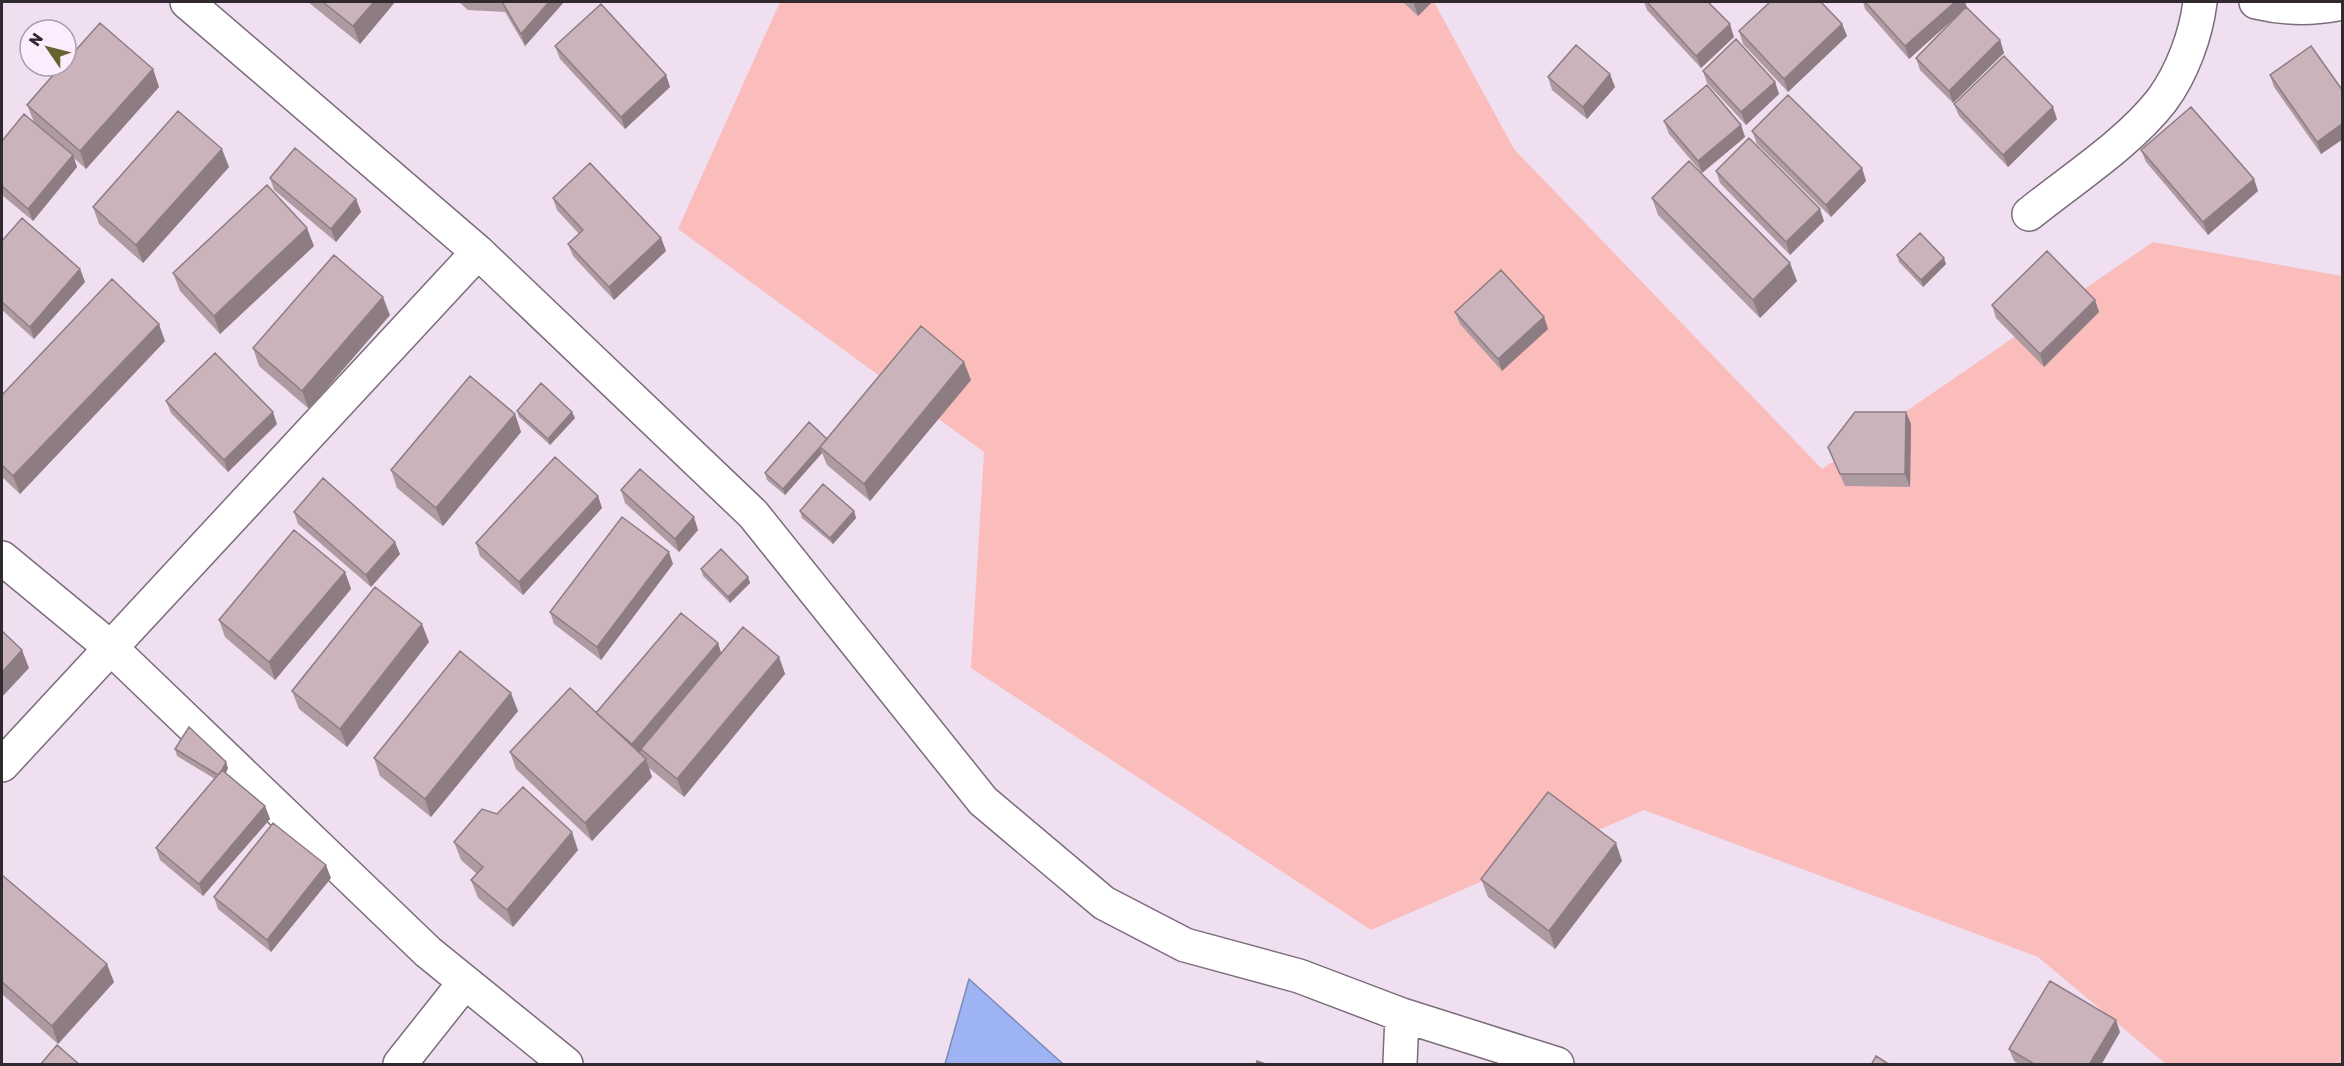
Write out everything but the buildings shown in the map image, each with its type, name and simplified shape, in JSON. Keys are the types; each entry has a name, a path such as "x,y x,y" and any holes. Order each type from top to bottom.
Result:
{"street":[{"path":"187,2 478,252 753,514 982,801 1104,903 1185,945 1299,976 1402,1015 1557,1065"},
{"path":"2029,214 2124,138 2162,100 2188,50 2199,14 2200,2"},
{"path":"2256,2 2271,6 2318,8 2343,3"},
{"path":"2,765 478,252"},
{"path":"2,558 111,648 428,952 566,1065"},
{"path":"400,1065 465,982"},
{"path":"1400,1065 1402,1015"}],"shaded area":[{"path":"780,2 1434,2 1514,149 1822,469 2153,242 2342,276 2342,1064 2166,1064 2038,957 1644,810 1371,930 971,668 984,452 678,229"}],"water":[{"path":"969,979 1063,1064 945,1064"}]}
